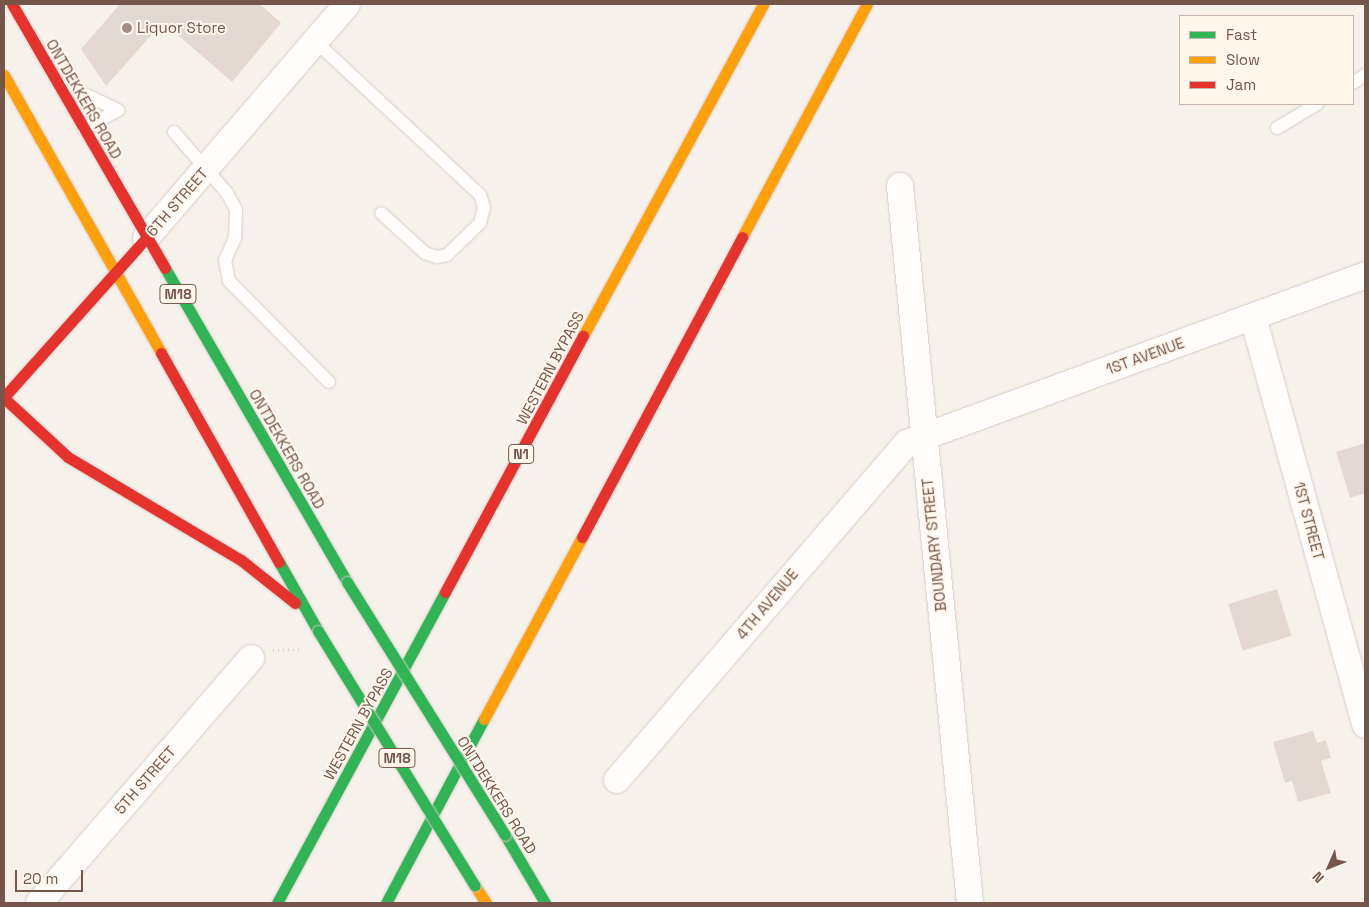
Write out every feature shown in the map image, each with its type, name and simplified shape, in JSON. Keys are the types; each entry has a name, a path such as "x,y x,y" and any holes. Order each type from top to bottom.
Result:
{"main road":[{"name":"ONTDEKKERS ROAD","path":"12,4 347,582 545,903"},
{"name":"WESTERN BYPASS","path":"277,903 763,4"},
{"path":"386,903 867,4"},
{"name":"M18","path":"4,75 115,277 318,631 486,903"},
{"name":"6TH STREET","path":"4,398 115,277 146,238"},
{"path":"4,398 68,457 241,560 311,618"}],"street":[{"name":"6TH STREET","path":"146,238 347,4"},
{"name":"BOUNDARY STREET","path":"900,186 970,903"},
{"name":"1ST AVENUE","path":"924,436 1365,275"},
{"name":"1ST STREET","path":"1253,317 1365,725"},
{"name":"4TH AVENUE","path":"617,780 896,453 924,436"},
{"name":"5TH STREET","path":"39,903 252,658"}],"lane":[{"path":"315,41 480,195 484,207 480,223 447,255 437,257 425,252 381,213"},
{"path":"1354,82 1365,75"},
{"path":"54,79 118,110 84,129"},
{"path":"1276,128 1315,105"},
{"path":"174,132 204,171 227,193 236,210 235,238 225,260 229,281 328,382"}],"path":[{"path":"252,658 282,648 330,650"}],"building":[{"path":"120,4 260,4 281,23 232,82 163,22 106,86 81,49"},
{"path":"1365,443 1365,493 1350,498 1336,452"},
{"path":"1277,589 1291,636 1243,651 1228,604"},
{"path":"1313,731 1317,743 1326,740 1331,758 1321,761 1331,793 1298,802 1292,781 1285,783 1273,742"}],"traffic: fast":[{"path":"165,268 347,582"},
{"path":"279,562 318,631"},
{"path":"347,582 505,835"},
{"path":"277,903 445,592"},
{"path":"318,631 475,886"},
{"path":"386,903 484,719"},
{"path":"505,835 545,903"}],"traffic: slow":[{"path":"583,336 763,4"},
{"path":"742,237 867,4"},
{"path":"4,75 161,353"},
{"path":"484,719 582,537"},
{"path":"475,886 486,903"}],"traffic: jam":[{"path":"12,4 165,268"},
{"path":"582,537 742,237"},
{"path":"4,397 146,238"},
{"path":"445,592 583,336"},
{"path":"161,353 279,562"},
{"path":"4,398 68,457 241,560 295,603"}],"place":[{"name":"Liquor Store","path":"127,28"}]}
